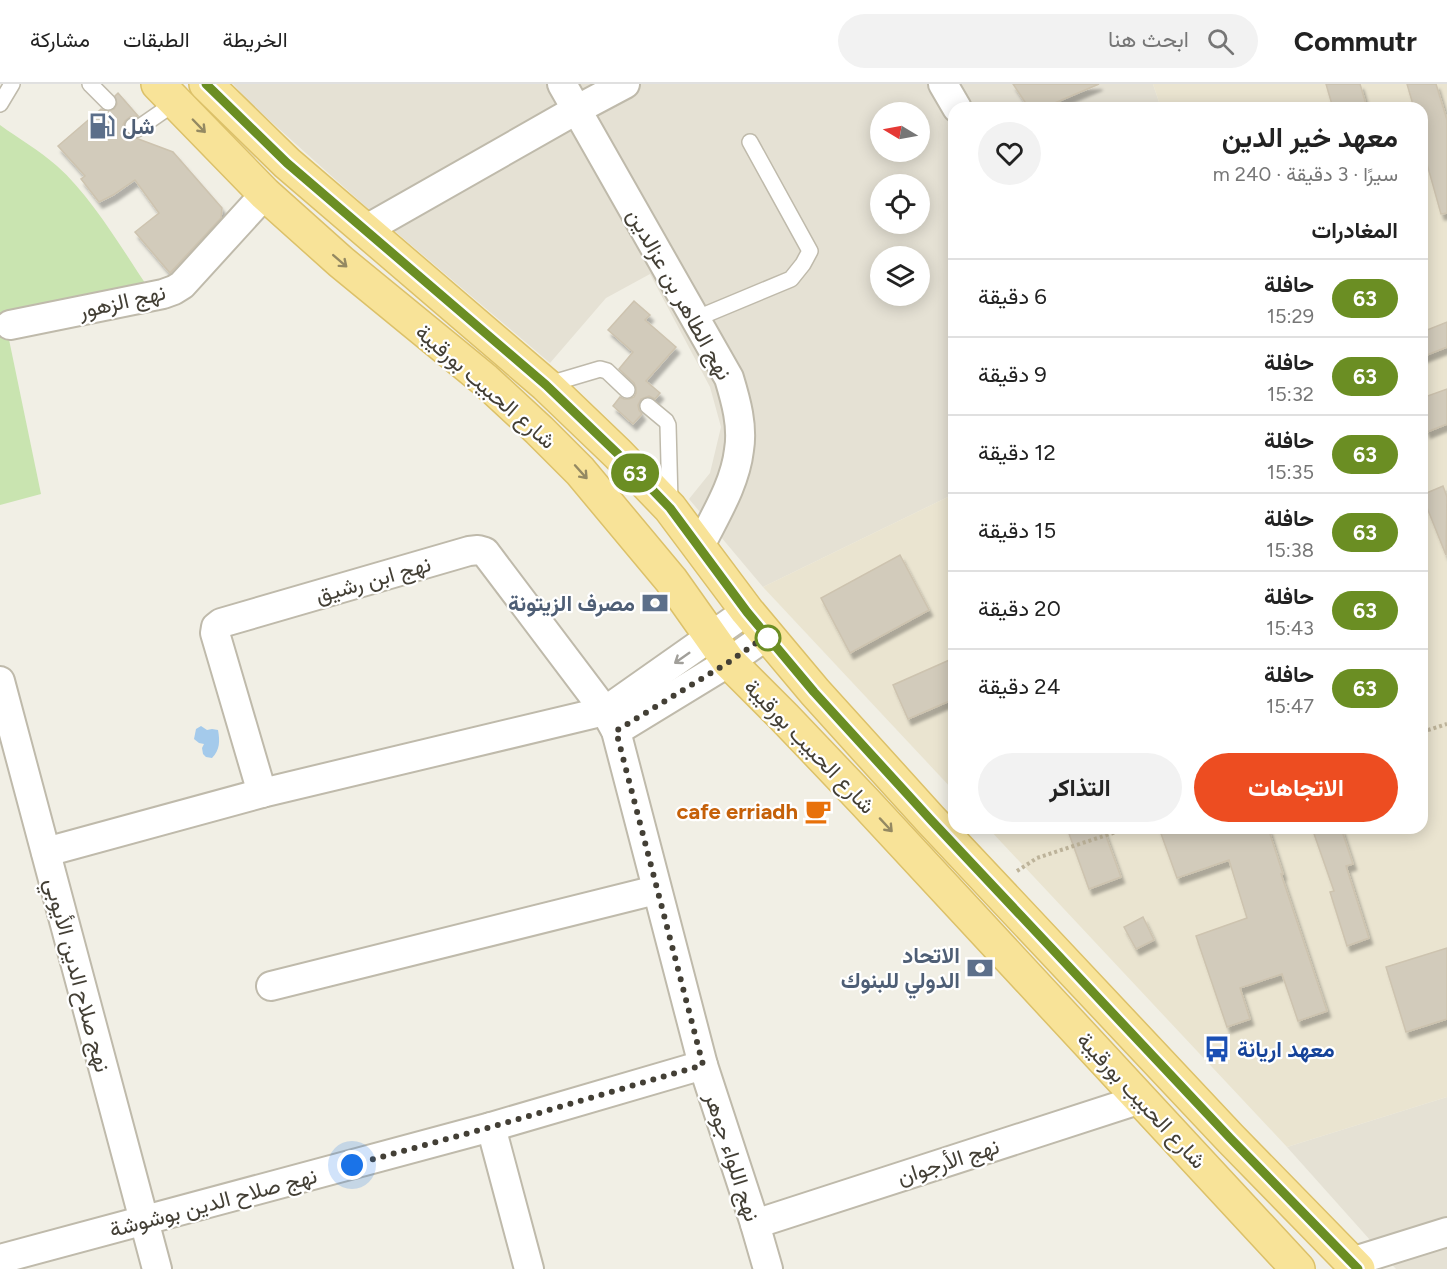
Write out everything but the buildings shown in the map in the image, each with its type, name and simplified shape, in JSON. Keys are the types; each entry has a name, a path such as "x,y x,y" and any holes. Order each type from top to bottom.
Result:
{"main road":[{"path":"206,84 287,163 546,385 618,454 670,508 756,624 814,692 1230,1138 1354,1265"},
{"name":"شارع الحبيب بورقيبة","path":"167,93 265,194 341,262 485,380 580,471 670,580 721,649 1298,1269"}],"street":[{"name":"نهج الطاهر بن عزالدين","path":"562,84 729,378 740,428 739,451 730,483 699,548"},
{"path":"365,230 625,84"},
{"path":"943,84 954,102"},
{"name":"نهج الزهور","path":"10,325 174,290 182,285 265,194"},
{"name":"نهج ابن رشيق","path":"262,793 215,633 216,627 221,623 469,551 485,552 611,721"},
{"path":"46,852 262,793 611,721 756,624"},
{"name":"نهج صلاح الدين الأيوبي","path":"0,681 157,1269"},
{"name":"نهج اللواء جوهر","path":"611,721 703,1065 768,1269"},
{"path":"271,986 656,890"},
{"name":"نهج صلاح الدين بوشوشة","path":"0,1259 491,1127 703,1065"},
{"name":"نهج الأرجوان","path":"755,1224 1141,1099"},
{"path":"491,1127 529,1269"},
{"path":"1354,1265 1447,1232"}],"lane":[{"path":"0,104 12,84"},
{"path":"90,84 108,102"},
{"path":"133,126 137,129 167,93"},
{"path":"695,320 791,279 810,251 750,142"},
{"path":"546,385 600,369 606,371 627,390"},
{"path":"648,406 666,422 669,428 670,508"}],"path":[{"path":"1428,730 1447,724"},
{"path":"996,888 1037,858 1110,834"}],"shaded area":[{"path":"233,84 1153,84 1159,102 948,102 948,497 763,587 689,499 710,473 721,427 710,387 650,274 606,298 550,363 365,206 250,103"},
{"path":"1153,84 1447,84 1447,1097 1287,1147 994,834 1428,834 1428,102 1159,102"},
{"path":"948,497 948,785 763,587"},
{"path":"1447,1097 1447,1269 1396,1269 1287,1147"}],"green space":[{"path":"0,125 43,155 70,179 106,224 149,289 6,325 41,494 0,505"}],"water":[{"path":"201,726 207,730 218,730 219,745 212,758 203,754 204,744 194,739 196,729"}],"bus line":[{"name":"63","path":"206,84 287,163 546,385 618,454 670,508 747,612 814,692 1230,1138 1358,1269"}],"place":[{"name":"شل","path":"102,126"},
{"name":"مصرف الزيتونة","path":"655,603"},
{"name":"cafe erriadh","path":"818,811"},
{"name":"الاتحاد الدولي للبنوك","path":"980,968"},
{"name":"معهد اريانة","path":"1217,1049"}],"route":[{"path":"352,1165 703,1065 616,731 729,662 766,636 768,638"}]}
